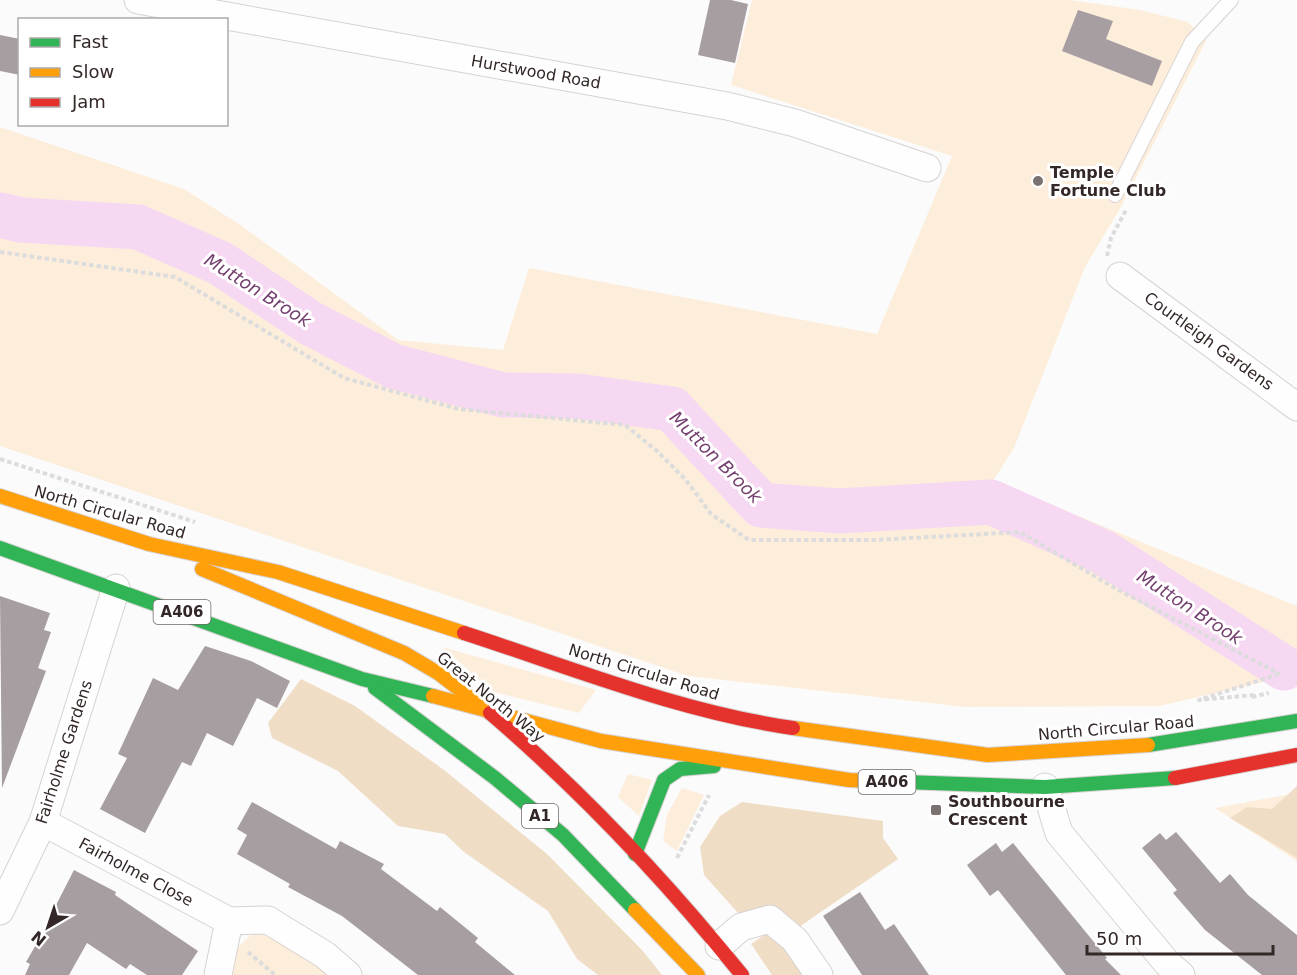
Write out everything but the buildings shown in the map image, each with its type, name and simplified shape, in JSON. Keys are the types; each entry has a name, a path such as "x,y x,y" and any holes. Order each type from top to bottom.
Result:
{"highway":[{"name":"North Circular Road","path":"0,496 149,544 278,572 633,688 747,721 988,755 1151,745 1297,722"},
{"name":"Great North Way","path":"149,544 269,600 395,648 418,660 482,707 531,749 635,854 719,946 742,975"},
{"name":"A406","path":"0,548 116,588 362,679 482,707 601,741 849,780 1045,787 1173,778 1297,755"},
{"name":"A1","path":"362,679 495,778 563,835 698,975"},
{"path":"635,854 664,780 680,769 749,764"}],"street":[{"name":"Hurstwood Road","path":"138,0 234,9 727,106 795,123 927,168"},
{"name":"Courtleigh Gardens","path":"1120,276 1297,406"},
{"name":"Fairholme Gardens","path":"0,911 43,822 116,588"},
{"path":"1045,787 1059,833 1167,963 1181,975"},
{"name":"Fairholme Close","path":"43,822 229,921 268,920 325,955 348,975"},
{"path":"719,946 741,927 770,919 795,940 819,975"},
{"path":"218,975 229,921"}],"lane":[{"path":"1115,195 1192,42 1231,0"}],"path":[{"path":"0,252 175,277 344,378 459,409 625,425 657,451 686,480 711,514 749,540 874,540 1020,532 1113,587 1280,674 1199,700 1269,693 1203,706"},
{"path":"0,459 198,523"},
{"path":"676,859 711,791"}],"shaded area":[{"path":"752,0 1070,0 1140,10 1188,22 1206,41 1121,207 1085,267 1014,448 993,481 1297,606 1297,674 1159,706 966,707 688,676 0,446 0,127 184,189 242,226 398,340 503,350 529,268 877,334 952,156 731,85"},
{"path":"442,647 596,690 579,713 494,692"},
{"path":"301,679 355,706 444,770 547,854 642,950 662,975 598,975 577,959 548,911 464,852 445,834 398,826 338,771 272,738 268,723"},
{"path":"628,774 652,780 639,816 618,797"},
{"path":"1297,786 1297,858 1230,818 1247,807 1272,809"},
{"path":"682,788 704,795 677,851 663,841 667,815"},
{"path":"1297,793 1297,861 1215,808"},
{"path":"742,802 883,821 883,838 898,859 799,927 772,908 758,908 739,914 704,875 700,847 720,816"},
{"path":"766,934 792,947 809,975 772,975 751,944"},
{"path":"251,935 270,935 329,975 231,975 235,950"}],"waterway":[{"name":"Mutton Brook","path":"0,215 21,220 138,227 220,263 310,323 393,366 503,395 578,396 672,409 761,505 839,511 991,502 1103,552 1284,668"}],"traffic: fast":[{"path":"0,548 362,679 433,696"},
{"path":"375,688 495,778 563,835 635,910"},
{"path":"1148,745 1297,721"},
{"path":"635,854 664,780 680,769 714,766"},
{"path":"875,781 1045,787 1175,778"}],"traffic: slow":[{"path":"0,496 149,544 278,572 464,633"},
{"path":"202,569 404,653 438,673 490,713"},
{"path":"433,696 601,741 849,780 875,781"},
{"path":"793,728 988,755 1148,745"},
{"path":"635,910 698,975"}],"traffic: jam":[{"path":"464,633 668,700 751,721 793,728"},
{"path":"490,713 590,805 622,838 742,975"},
{"path":"1175,778 1297,755"}],"place":[{"name":"Temple Fortune Club","path":"1038,181"},
{"name":"Southbourne Crescent","path":"936,810"}]}
